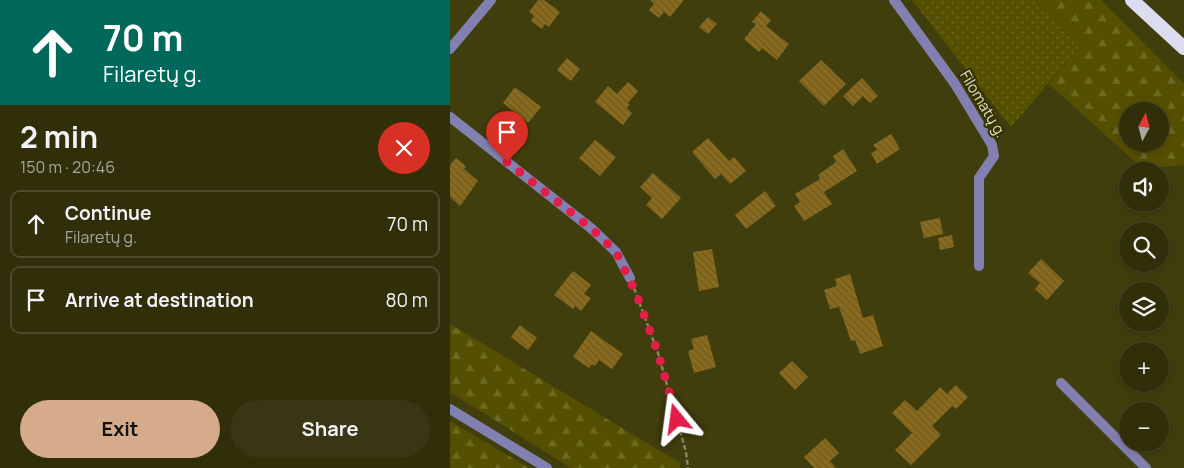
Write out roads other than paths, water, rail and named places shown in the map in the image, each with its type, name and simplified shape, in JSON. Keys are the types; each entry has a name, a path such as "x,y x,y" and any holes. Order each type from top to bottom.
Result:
{"highway":[{"path":"1132,0 1184,48"}],"street":[{"path":"450,49 491,0"},
{"name":"Filomatų g.","path":"894,0 955,84 992,145 994,156 979,178 980,266"},
{"path":"450,117 592,229 616,252 630,278"},
{"path":"1061,384 1146,468"},
{"path":"450,409 546,468"}]}
